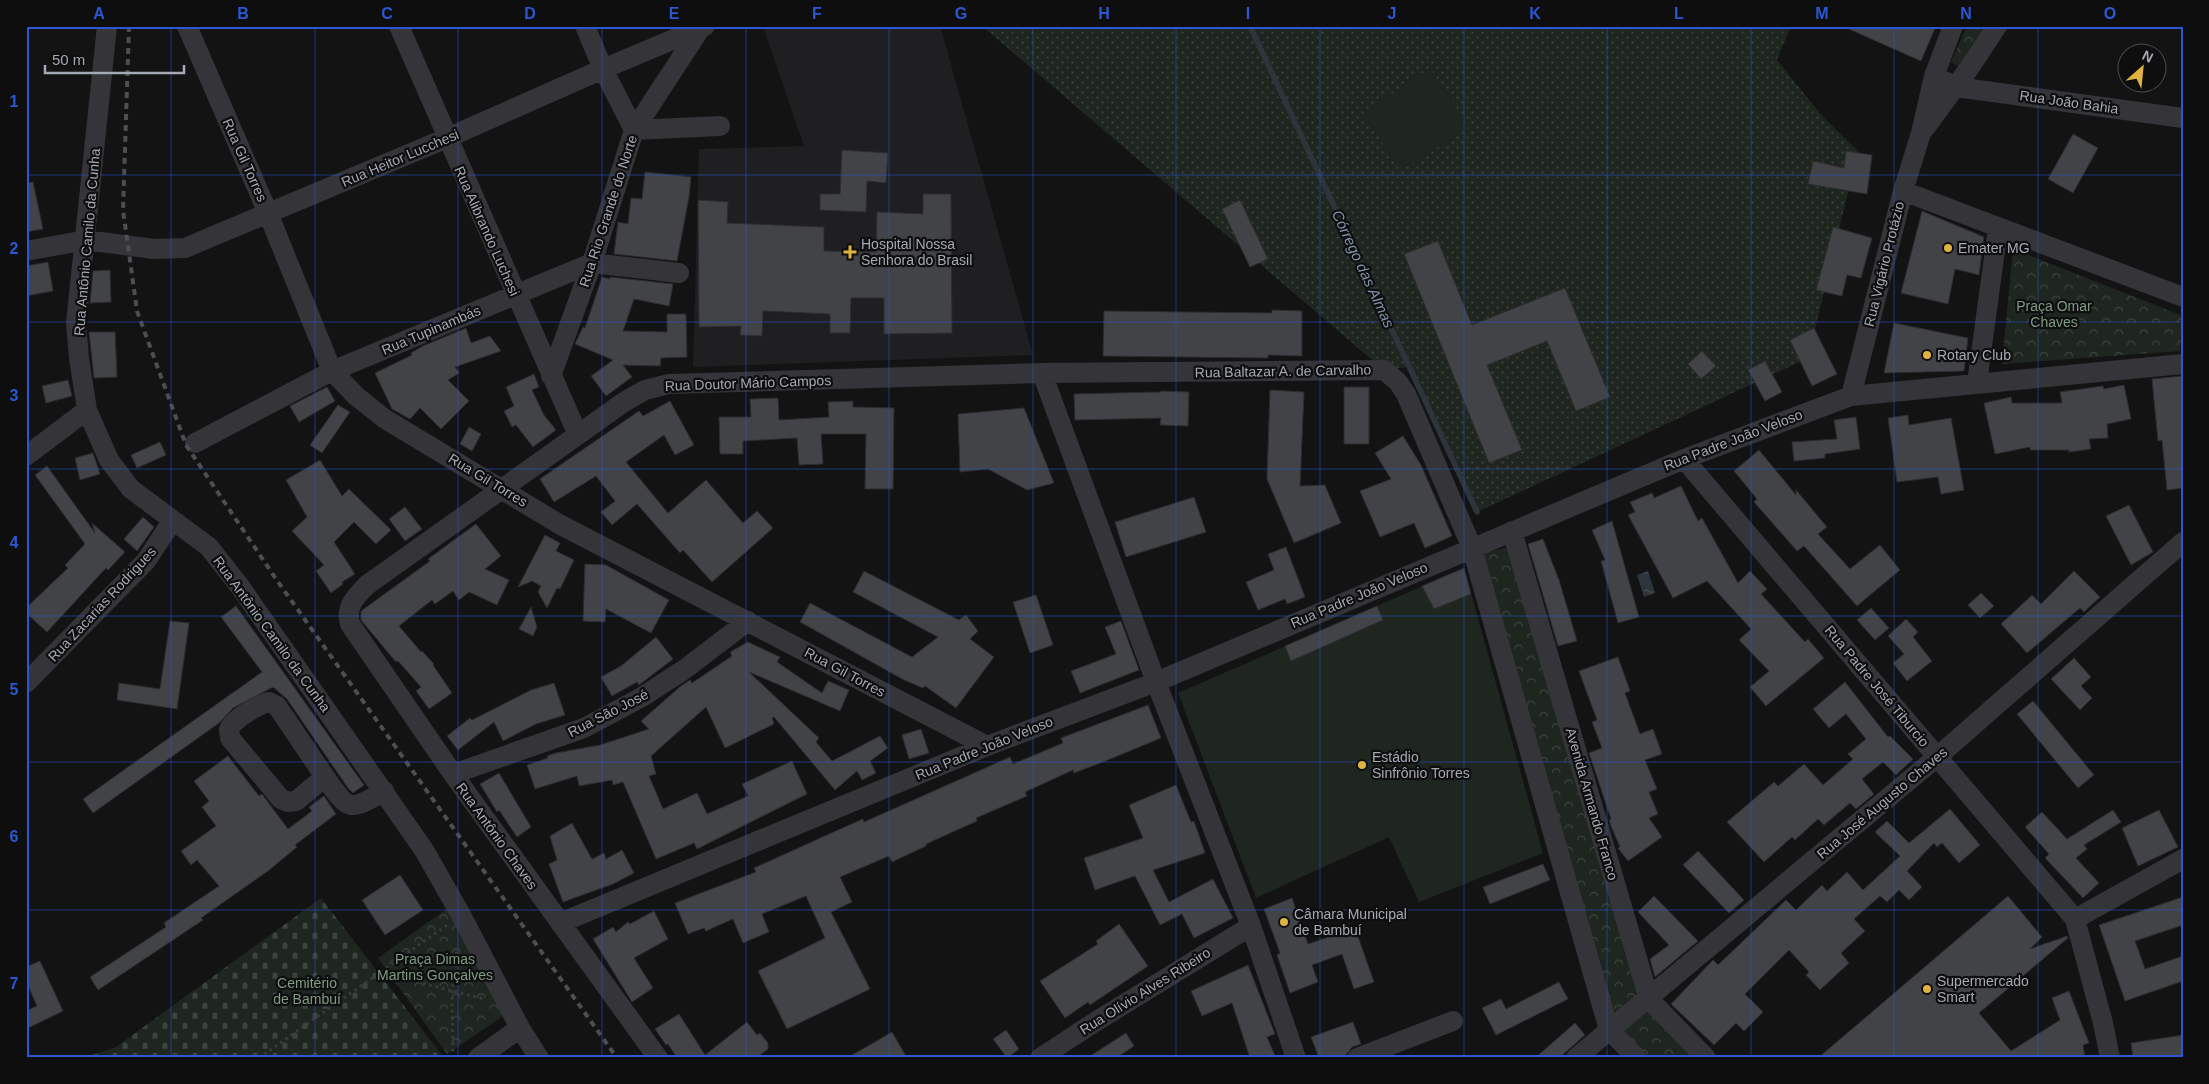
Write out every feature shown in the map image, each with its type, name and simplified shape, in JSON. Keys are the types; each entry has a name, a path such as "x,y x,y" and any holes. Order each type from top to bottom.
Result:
{"street":[{"name":"Rua Antônio Camilo da Cunha","path":"107,26 76,324 87,410 109,460 131,489 209,548 241,588 384,791 424,850 462,915 520,1028 539,1058"},
{"name":"Rua Gil Torres","path":"187,26 268,213 332,371 356,396 385,418 583,537 987,746"},
{"name":"Rua Alibrando Luchesi","path":"398,26 578,435"},
{"path":"585,26 602,69 634,130 720,126"},
{"name":"Rua Vigário Protázio","path":"1851,396 1903,192 1921,133 1934,76 1953,26"},
{"name":"Rua Vigário Protázio","path":"1921,133 1956,87 1997,26"},
{"name":"Rua Heitor Lucchesi","path":"26,251 86,240 154,249 185,248 447,138 602,69 703,28"},
{"name":"Rua Rio Grande do Norte","path":"551,376 592,263 634,130 703,28"},
{"name":"Rua João Bahia","path":"1934,76 1956,87 2183,118"},
{"path":"1903,192 2183,297"},
{"path":"1977,383 1998,228"},
{"name":"Rua Tupinambás","path":"195,443 332,371 592,263 679,273"},
{"name":"Rua Padre João Veloso","path":"560,923 987,746 1156,682 1684,459 1851,396 2183,364"},
{"name":"Rua Baltazar A. de Carvalho","path":"1042,373 1384,370 1398,382 1406,394 1472,548"},
{"path":"1042,373 1156,682 1251,926 1296,1058"},
{"name":"Rua Doutor Mário Campos","path":"348,610 356,596 367,585 501,488 624,402 645,390 669,384 1042,373"},
{"path":"26,456 87,410"},
{"name":"Rua Padre José Tiburcio","path":"1684,459 2075,919 2103,1023 2110,1058"},
{"name":"Rua Zacarias Rodrigues","path":"26,683 146,561 173,520"},
{"name":"Avenida Armando Franco","path":"1512,531 1649,999 1706,1058"},
{"name":"Rua José Augusto Chaves","path":"1576,1058 1937,757 2183,542"},
{"path":"1472,548 1609,1030 1637,1058"},
{"name":"Rua Antônio Chaves","path":"348,610 350,624 453,774 658,1058"},
{"name":"Rua São José","path":"453,774 584,728 642,697 685,669 748,621"},
{"path":"325,777 296,800 288,802 281,799 230,738 229,730 233,723 262,703 269,702 277,706 343,802 351,806 358,806 384,791"},
{"path":"2075,919 2183,859"},
{"name":"Rua Olívio Alves Ribeiro","path":"1040,1058 1094,1022 1251,926"},
{"path":"1358,1058 1453,1021"},
{"path":"478,1058 520,1028"}],"path":[{"path":"259,1058 378,972 462,915"},
{"path":"453,1058 452,992 462,915"},
{"path":"378,972 452,992 508,1004"}],"shaded area":[{"name":"Hospital Nossa Senhora do Brasil","path":"763,26 940,26 1033,355 693,367 699,149 804,146"}],"green space":[{"path":"982,26 1791,26 1777,60 1822,116 1858,151 1808,358 1477,512 1409,367 1384,370"},
{"path":"1967,26 1989,26 1962,69 1951,62"},
{"path":"1430,68 1469,127 1401,171 1363,113"},
{"name":"Praça Omar Chaves","path":"2013,249 2183,316 2180,351 2002,364"},
{"path":"1508,547 1643,1000 1614,1017 1480,554"},
{"name":"Estádio Sinfrônio Torres","path":"1464,568 1543,853 1419,902 1389,837 1256,898 1178,693"},
{"name":"Cemitério de Bambuí","path":"321,898 444,1058 83,1058 116,1047"},
{"name":"Praça Dimas Martins Gonçalves","path":"448,908 506,1014 447,1054 378,958"},
{"path":"1647,1010 1694,1058 1648,1058 1621,1030"}],"water":[{"path":"1648,571 1655,593 1644,597 1637,575"}],"building":[{"path":"1842,26 1936,26 1921,61"},
{"path":"2073,134 2098,148 2073,193 2048,179"},
{"path":"842,150 888,153 886,183 867,181 866,212 820,210 820,194 840,194"},
{"path":"1846,151 1872,155 1867,194 1808,184 1813,161 1844,168"},
{"path":"645,172 691,177 677,261 614,254 618,222 628,224 631,198 642,199"},
{"path":"33,182 43,229 26,232 26,183"},
{"path":"923,194 951,194 952,333 884,334 884,298 851,298 850,333 830,333 830,314 763,311 762,336 740,335 741,326 699,327 698,200 728,202 727,223 824,227 824,251 876,252 877,212 923,214"},
{"path":"1240,200 1268,259 1250,267 1222,209"},
{"name":"Emater MG","path":"1922,211 1984,237 1979,275 1955,269 1948,304 1901,293"},
{"path":"1833,227 1872,238 1861,278 1847,275 1842,296 1816,290"},
{"path":"1438,241 1472,325 1565,288 1610,397 1576,411 1547,341 1487,365 1522,450 1489,463 1404,254"},
{"path":"48,262 53,291 26,296 26,266"},
{"path":"110,270 111,302 90,303 93,271"},
{"path":"602,277 673,284 669,306 634,299 623,331 667,332 667,314 686,314 687,357 661,358 660,366 623,365 632,377 606,396 591,376 613,360 575,344 583,327 585,328"},
{"path":"1272,310 1302,311 1302,356 1268,355 1268,358 1103,356 1104,311 1272,313"},
{"name":"Rotary Club","path":"1894,323 1968,338 1964,371 1884,373"},
{"path":"466,328 471,343 490,336 501,351 455,367 459,373 448,380 469,401 441,429 420,408 410,419 392,409 375,373 412,355 411,353 423,346"},
{"path":"1814,328 1837,374 1812,386 1790,340"},
{"path":"89,332 115,332 117,377 94,378"},
{"path":"1702,351 1716,366 1701,379 1688,364"},
{"path":"1765,361 1782,392 1765,401 1748,370"},
{"path":"534,374 539,387 532,390 544,415 556,430 533,447 516,425 512,427 504,411 514,406 506,387"},
{"path":"2183,376 2183,488 2167,490 2162,440 2158,441 2152,379"},
{"path":"68,380 72,396 46,403 42,386"},
{"path":"2124,385 2131,419 2107,424 2108,438 2089,439 2091,449 2069,452 2069,450 2030,450 2030,447 1995,454 1984,403 2011,397 2012,403 2062,403 2060,392 2103,386 2104,389"},
{"path":"327,387 335,401 299,422 290,406"},
{"path":"1344,387 1369,387 1369,444 1344,444"},
{"path":"1270,390 1304,392 1300,486 1325,485 1341,523 1294,543 1267,479"},
{"path":"1189,392 1188,426 1160,425 1161,418 1075,420 1074,394"},
{"path":"778,398 779,420 829,417 828,402 853,401 853,407 894,408 893,489 865,489 866,434 821,434 823,464 799,465 797,438 743,441 743,454 720,454 719,417 751,417 750,399"},
{"path":"670,401 694,445 675,455 664,435 626,462 668,513 706,480 743,523 757,511 773,528 712,582 683,550 680,553 637,504 612,525 601,512 615,501 596,476 554,502 540,479 639,411 643,416"},
{"path":"338,405 350,412 322,453 310,445"},
{"path":"1024,408 1054,483 1027,490 988,469 960,472 958,414"},
{"path":"1908,415 1909,425 1951,418 1964,490 1941,494 1938,477 1897,482 1888,418"},
{"path":"1856,417 1860,449 1825,454 1825,458 1794,461 1792,442 1837,439 1834,420"},
{"path":"469,427 481,434 472,451 460,444"},
{"path":"1403,436 1421,465 1452,536 1425,548 1414,523 1380,537 1360,491 1391,479 1375,453"},
{"path":"160,442 166,455 137,468 131,455"},
{"path":"1759,450 1796,495 1796,490 1827,527 1818,534 1850,569 1880,545 1900,570 1857,606 1804,546 1797,551 1754,502 1757,499 1734,471"},
{"path":"93,453 100,474 80,480 75,458"},
{"path":"320,460 342,496 349,489 391,530 376,544 354,522 334,542 355,574 342,582 343,584 331,593 316,571 324,565 292,531 307,517 286,480"},
{"path":"47,466 95,533 92,523 125,552 108,570 106,568 47,632 26,613 26,608 68,568 65,565 85,544 35,475"},
{"path":"1681,486 1698,521 1702,518 1738,583 1750,571 1767,589 1761,594 1805,642 1808,639 1824,658 1766,706 1750,687 1769,671 1739,640 1751,629 1707,581 1673,598 1628,515 1635,512 1630,502 1652,493 1654,498"},
{"path":"1194,497 1206,532 1126,557 1115,522"},
{"path":"2129,505 2153,552 2131,565 2106,516"},
{"path":"405,507 422,529 405,541 389,519"},
{"path":"143,517 154,527 137,551 124,539"},
{"path":"1612,521 1639,617 1618,623 1601,561 1605,560 1592,530"},
{"path":"476,524 501,556 485,569 509,580 497,605 469,592 459,600 453,591 435,604 432,600 399,626 434,664 452,693 429,709 416,691 421,687 398,661 396,662 361,620 361,611 430,561 428,559"},
{"path":"545,535 560,543 556,551 574,560 560,589 557,588 547,608 538,592 541,586 532,581 518,587"},
{"path":"1543,539 1559,580 1577,641 1558,646 1528,544"},
{"path":"1286,547 1305,597 1287,604 1285,599 1258,610 1246,582 1274,570 1268,554"},
{"path":"585,564 606,565 669,600 651,633 606,609 605,622 583,621"},
{"path":"1464,568 1471,594 1434,609 1422,586"},
{"path":"864,571 959,620 966,615 978,631 970,639 994,657 956,708 925,686 923,688 904,680 800,622 810,603 912,657 938,637 853,592"},
{"path":"2074,571 2100,597 2084,612 2080,608 2027,653 2001,624 2032,595 2041,604"},
{"path":"1981,593 1994,606 1980,618 1968,605"},
{"path":"1036,595 1053,645 1030,653 1013,602"},
{"path":"236,606 364,785 353,793 348,788 287,699 273,687 233,708 219,723 93,813 83,799 262,672 221,617"},
{"path":"1377,606 1383,620 1291,661 1285,646"},
{"path":"531,607 537,627 533,636 519,629"},
{"path":"1871,608 1889,628 1875,640 1857,620"},
{"path":"1906,619 1918,632 1913,637 1932,661 1907,681 1893,663 1904,654 1888,636"},
{"path":"170,621 189,623 177,709 117,700 119,683 160,689"},
{"path":"1121,621 1139,670 1080,693 1071,671 1116,654 1105,627"},
{"path":"656,637 673,659 639,685 637,682 612,696 601,677 621,666"},
{"path":"748,642 780,657 777,662 822,693 828,681 849,690 840,711 749,672 819,738 816,742 832,761 880,736 888,748 870,761 876,773 862,780 857,771 835,790 774,717 772,718 774,724 725,748 706,707 651,756 656,774 649,776 663,809 697,793 707,814 748,796 742,784 792,761 807,794 697,849 694,843 656,859 623,782 613,785 612,780 579,786 577,776 535,789 527,765 548,758 547,756 556,753 600,745 649,729 641,721 681,686 690,680 692,683 732,656 730,652"},
{"path":"1618,657 1630,691 1625,693 1640,734 1653,729 1662,754 1645,760 1657,789 1649,792 1658,814 1649,818 1662,837 1628,861 1618,848 1620,847 1609,820 1611,819 1589,753 1602,748 1592,722 1597,720 1579,671"},
{"path":"2074,658 2091,677 2081,686 2092,698 2080,710 2051,679"},
{"path":"1845,682 1888,737 1890,736 1913,759 1896,775 1883,762 1862,779 1874,794 1856,809 1850,803 1824,825 1818,819 1795,840 1792,837 1764,862 1727,822 1774,782 1778,786 1804,764 1823,785 1853,759 1848,754 1866,739 1846,714 1829,728 1813,709"},
{"path":"554,683 565,715 536,724 503,741 494,722 458,750 447,736 470,718 472,720 531,690"},
{"path":"2033,701 2094,775 2078,788 2017,714"},
{"path":"1148,705 1161,738 1074,773 1073,770 1025,792 1027,796 976,818 977,821 892,862 889,856 840,877 852,902 831,912 870,989 787,1029 758,971 825,938 806,896 762,914 769,932 743,943 733,919 706,931 704,928 688,934 675,903 756,872 754,868 863,819 864,822 1010,757 1013,764 1063,743 1061,738"},
{"path":"921,729 929,753 909,759 902,735"},
{"path":"228,756 259,796 262,794 288,829 312,811 309,807 324,796 336,814 295,845 297,847 268,871 201,918 203,920 98,990 90,977 166,927 164,923 219,886 197,860 191,865 181,851 216,826 202,807 209,801 194,781"},
{"path":"499,773 531,827 517,837 499,810 497,812 480,784"},
{"path":"1176,785 1191,822 1194,821 1205,853 1153,870 1169,902 1213,879 1233,918 1194,938 1182,914 1160,925 1135,876 1095,890 1084,858 1143,838 1129,805"},
{"path":"1950,809 1980,845 1959,863 1942,843 1937,847 1934,843 1907,871 1922,887 1909,900 1899,890 1887,902 1880,896 1854,919 1865,931 1841,953 1849,963 1820,990 1806,975 1809,972 1789,950 1745,994 1763,1012 1744,1031 1736,1023 1714,1045 1671,1004 1713,960 1718,965 1786,900 1796,910 1822,885 1827,891 1847,872 1863,890 1900,856 1875,832 1887,821 1909,843"},
{"path":"2113,810 2121,822 2084,845 2087,849 2076,858 2099,883 2083,898 2045,858 2049,854 2025,827 2042,812 2067,839"},
{"path":"2159,810 2178,847 2138,866 2122,828"},
{"path":"572,823 592,859 604,853 606,859 622,850 634,873 613,884 563,902 549,864 557,860 550,836"},
{"path":"1698,851 1744,900 1729,913 1683,865"},
{"path":"1543,864 1550,880 1490,904 1483,887"},
{"path":"400,875 423,910 385,935 362,900"},
{"path":"1654,896 1698,941 1655,977 1650,959 1669,945 1638,912"},
{"path":"2008,896 2042,937 2030,949 2067,936 2068,938 1979,1013 2011,1051 2060,1020 2052,998 2069,991 2089,1043 2083,1045 2085,1058 1818,1058"},
{"path":"2183,897 2183,925 2135,941 2145,969 2183,956 2183,981 2125,1001 2099,925"},
{"path":"1292,898 1308,944 1355,928 1374,982 1354,989 1342,954 1312,965 1318,982 1290,993 1277,955 1280,953 1264,909"},
{"path":"654,911 668,939 634,958 653,988 632,1002 593,939 613,927 616,932 628,922 630,924"},
{"path":"1119,924 1148,966 1090,1005 1088,1002 1065,1018 1040,981 1098,944 1096,941"},
{"path":"40,961 63,1011 26,1029 26,1011 37,1006 26,981 26,967"},
{"path":"1248,965 1275,1034 1267,1037 1276,1058 1250,1058 1232,1003 1202,1016 1191,991"},
{"path":"1559,982 1568,999 1496,1035 1482,1008 1501,999 1506,1009"},
{"path":"679,1014 705,1055 747,1022 757,1035 760,1033 768,1043 768,1049 756,1058 677,1058 655,1029"},
{"path":"1353,1022 1361,1044 1352,1047 1345,1056 1339,1058 1319,1058 1311,1037"},
{"path":"1575,1023 1585,1035 1559,1058 1535,1058"},
{"path":"1006,1030 1019,1049 1007,1058 993,1039"},
{"path":"892,1032 907,1058 847,1058"},
{"path":"1126,1033 1134,1046 1116,1058 1087,1058"},
{"path":"2183,1035 2183,1058 2133,1058 2131,1043"}],"waterway":[{"name":"Córrego das Almas","path":"1250,26 1477,512"}],"railway":[{"path":"129,26 123,210 137,311 186,445 276,579 617,1058"}],"place":[{"name":"Emater MG","path":"1948,248"},
{"name":"Hospital Nossa Senhora do Brasil","path":"850,252"},
{"name":"Rotary Club","path":"1927,355"},
{"name":"Estádio Sinfrônio Torres","path":"1362,765"},
{"name":"Câmara Municipal de Bambuí","path":"1284,922"},
{"name":"Supermercado Smart","path":"1927,989"}]}
